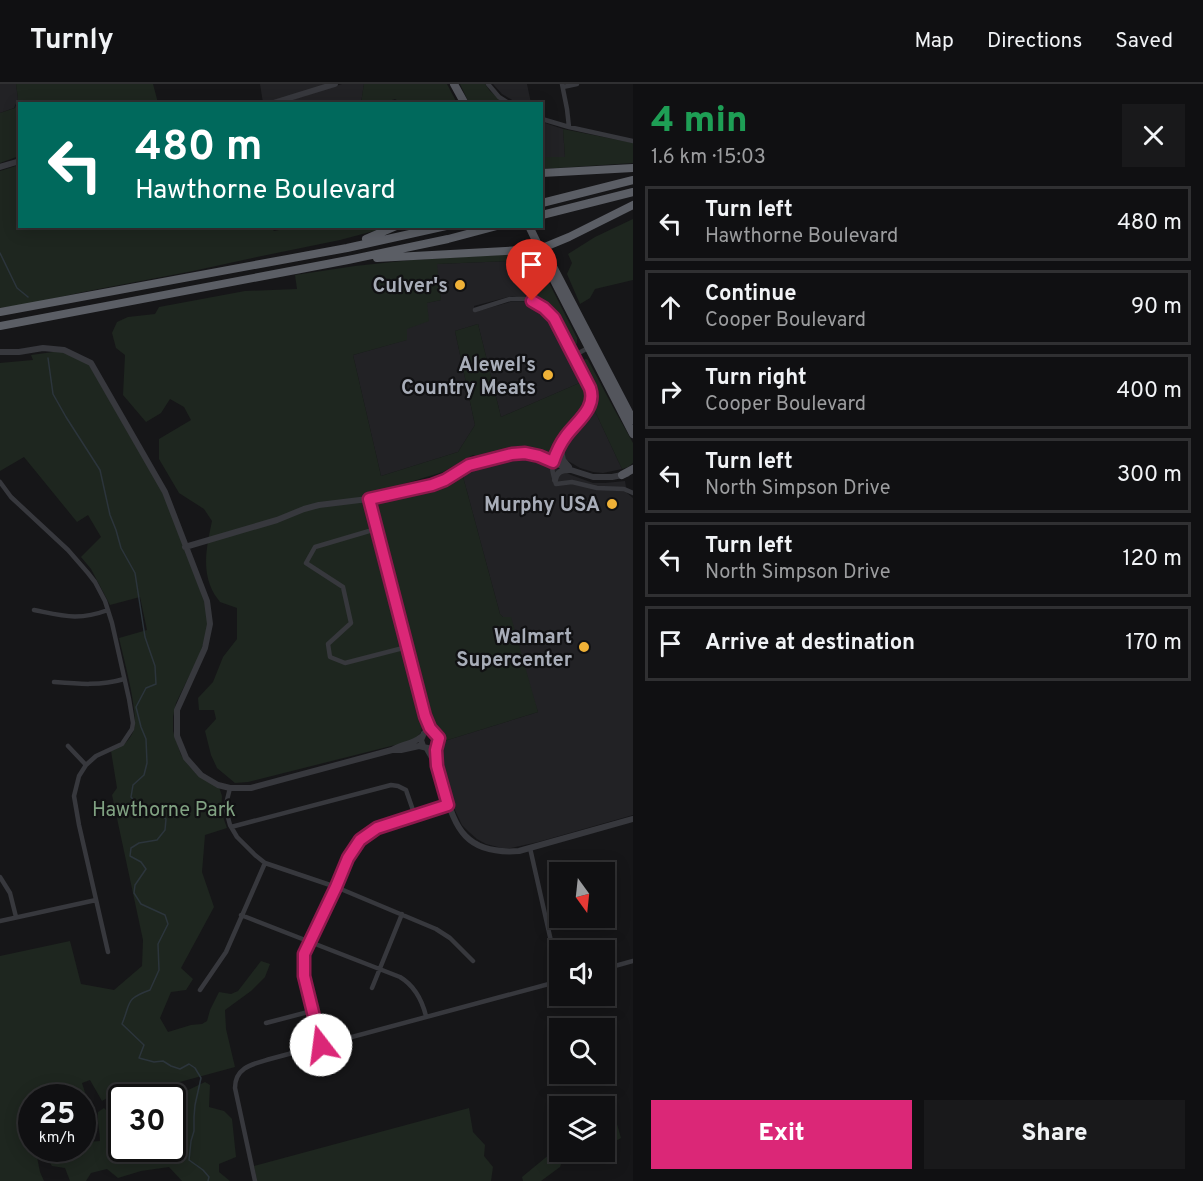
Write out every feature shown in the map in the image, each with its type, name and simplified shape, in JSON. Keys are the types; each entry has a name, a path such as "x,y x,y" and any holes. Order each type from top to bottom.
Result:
{"highway":[{"path":"543,173 633,168"},
{"path":"543,203 633,180"},
{"path":"543,215 633,192"},
{"path":"348,260 540,249 633,205"},
{"path":"347,248 392,228"},
{"path":"0,312 347,248 437,228"},
{"path":"0,326 348,260 489,228"}],"main road":[{"path":"454,84 464,102"},
{"path":"530,229 543,261 633,434"},
{"path":"540,249 547,255 633,420"},
{"path":"622,476 633,473"}],"street":[{"path":"276,102 335,84"},
{"path":"488,84 499,97 507,102"},
{"path":"569,127 562,86 577,84"},
{"path":"543,120 633,141"},
{"path":"0,167 18,162"},
{"path":"475,310 510,299 525,299 539,304 554,318 593,396 588,409 560,445 552,468 556,484 572,482 605,489 624,489 633,493"},
{"path":"0,352 43,348 64,350 91,363 165,492 207,601 210,624 205,648 177,710 177,736 186,759 201,775 218,785 230,788 251,788 392,750 416,741 427,732 433,732"},
{"path":"573,356 588,348"},
{"path":"560,445 563,460 571,470"},
{"path":"185,547 319,505 369,499 432,485 469,465 512,454 525,453 539,456 593,477 622,476"},
{"path":"555,480 556,475 562,470 571,470"},
{"path":"0,482 11,497 76,558 95,582 108,610 130,707 132,729 122,744 96,756 86,765 79,776 74,796 108,952"},
{"path":"369,499 425,716 433,732 439,738 437,766 448,805 458,826 471,841 479,846 500,852 519,851 633,819"},
{"path":"376,530 315,547 306,563 343,587 351,623 328,644 330,657 345,663 407,647"},
{"path":"34,610 76,618 108,610"},
{"path":"54,682 78,684 124,680"},
{"path":"425,716 421,742 437,766"},
{"path":"68,746 86,765"},
{"path":"392,750 415,747 432,749 437,746"},
{"path":"231,827 391,785 406,790 415,816"},
{"path":"230,788 226,810 231,827 245,846 265,862 336,887 436,929 450,938 473,961"},
{"path":"321,1045 305,982 304,954 348,858 360,840 377,828 448,805"},
{"path":"530,848 551,940"},
{"path":"200,990 226,952 265,862"},
{"path":"0,877 10,893 16,917"},
{"path":"0,921 96,900"},
{"path":"372,988 402,914"},
{"path":"241,915 408,981 420,998 426,1016"},
{"path":"615,966 633,961"},
{"path":"255,1181 235,1088 235,1081 244,1067 549,984"},
{"path":"266,1023 312,1011"}],"shaded area":[{"path":"0,84 16,84 18,99 14,108 0,113"},
{"path":"260,84 335,84 276,102 263,102"},
{"path":"342,84 364,84 361,102 285,102"},
{"path":"493,84 527,84 531,102 515,102 502,94"},
{"path":"543,122 563,129 565,157 543,157"},
{"path":"509,261 527,277 539,301 512,296 474,306 475,312 510,302 524,302 540,308 554,323 584,381 501,417 478,324 455,331 475,425 458,452 381,476 353,355 406,340 406,329 426,303 441,300 436,264"},
{"path":"593,407 622,469 603,473 593,472 580,468 565,459 563,445"},
{"path":"527,456 593,483 625,481 627,493 633,498 633,815 538,842 502,848 477,839 462,825 450,800 438,752 441,742 538,712 500,614 462,473 491,462"}],"green space":[{"path":"16,84 153,84 158,102 18,102 18,156 0,163 0,113 15,108 18,99"},
{"path":"364,84 447,84 456,102 400,102 395,99 388,102 361,102"},
{"path":"460,84 485,84 503,102 469,102"},
{"path":"563,129 633,143 633,163 543,169 543,157 565,157"},
{"path":"18,165 18,228 271,228 274,231 290,228 385,228 340,240 193,271 0,308 0,171"},
{"path":"633,219 633,280 595,289 590,298 580,304 567,274 572,263 568,254 595,237"},
{"path":"529,253 536,257 577,338 575,345 570,343 557,317 539,301 527,277 509,261 437,264 441,300 427,303 429,321 407,329 407,340 353,355 381,476 458,452 475,425 455,331 478,324 501,417 584,381 587,387 586,405 548,454 525,448 473,455 443,472 367,495 364,502 422,721 420,733 411,741 248,782 235,783 217,768 211,755 205,731 216,719 214,710 199,710 198,698 213,682 223,657 237,639 237,608 220,602 208,577 206,553 212,521 204,509 179,493 159,459 159,439 191,420 184,407 170,399 161,413 146,422 123,395 125,355 116,348 112,333 117,322 128,317 155,314 159,307 245,291 297,289 295,275 412,260"},
{"name":"Hawthorne Park","path":"62,352 88,363 166,498 207,609 208,631 199,656 176,703 173,731 181,755 189,766 198,775 219,787 222,796 221,811 227,828 205,835 202,872 214,907 181,968 193,979 186,990 171,992 160,1018 168,1032 207,1021 219,992 231,994 238,991 261,961 270,964 265,977 251,991 225,1010 226,1029 235,1067 172,1084 108,1084 108,1098 102,1101 96,1090 96,1084 92,1084 90,1080 82,1084 18,1084 18,1162 38,1162 44,1181 0,1181 0,956 70,941 81,984 114,990 142,966 143,940 112,795 117,788 111,751 128,740 133,733 135,722 133,698 119,638 147,630 140,597 110,605 91,569 81,557 101,537 88,515 77,522 24,457 0,471 0,363 33,360 31,355"},
{"path":"586,359 633,443 633,463 628,467 622,469 593,407 594,391 582,366 583,360"},
{"path":"462,473 500,614 503,617 511,617 538,712 441,742 440,734 428,716 375,505 378,500 422,489"},
{"name":"Hawthorne Park","path":"205,1082 210,1085 209,1107 224,1111 232,1119 236,1157 219,1164 219,1172 230,1181 182,1181 169,1167 141,1171 118,1178 107,1169 91,1173 86,1181 70,1181 65,1168 52,1166 49,1162 96,1162 96,1141 100,1141 98,1112 104,1108 108,1112 108,1162 186,1162 186,1091"},
{"path":"469,1108 473,1132 485,1145 484,1156 493,1167 491,1181 257,1181 254,1166"},
{"path":"615,1123 617,1124 621,1138 615,1141"},
{"path":"549,1155 549,1162 562,1162 560,1167 541,1181 523,1181 522,1177"}],"waterway":[{"path":"0,253 17,288 28,297"},
{"path":"48,358 53,394 100,470 110,515 121,548 135,573 145,637 155,666 156,684 146,688 136,707 146,739 147,763 144,775 133,785 131,797 140,807 152,807 166,819 165,830 157,840 139,843 131,848 130,856 141,862 146,869 135,885 134,893 141,904 165,915 168,924 158,944 159,970 150,990 136,996 130,1002 122,1024 144,1045 139,1058 154,1062 163,1061 180,1069 189,1064 195,1068 201,1078 195,1105 194,1131 189,1160 203,1170 209,1177 208,1181"}],"place":[{"name":"Culver's","path":"460,285"},
{"name":"Alewel's Country Meats","path":"548,375"},
{"name":"Murphy USA","path":"612,504"},
{"name":"Walmart Supercenter","path":"584,647"}],"route":[{"path":"321,1045 304,976 304,954 348,858 360,840 377,828 448,805 437,766 436,750 439,738 430,728 425,716 369,499 432,485 469,465 512,454 525,453 553,462 560,445 588,409 593,396 554,318 539,304 532,301"}]}
